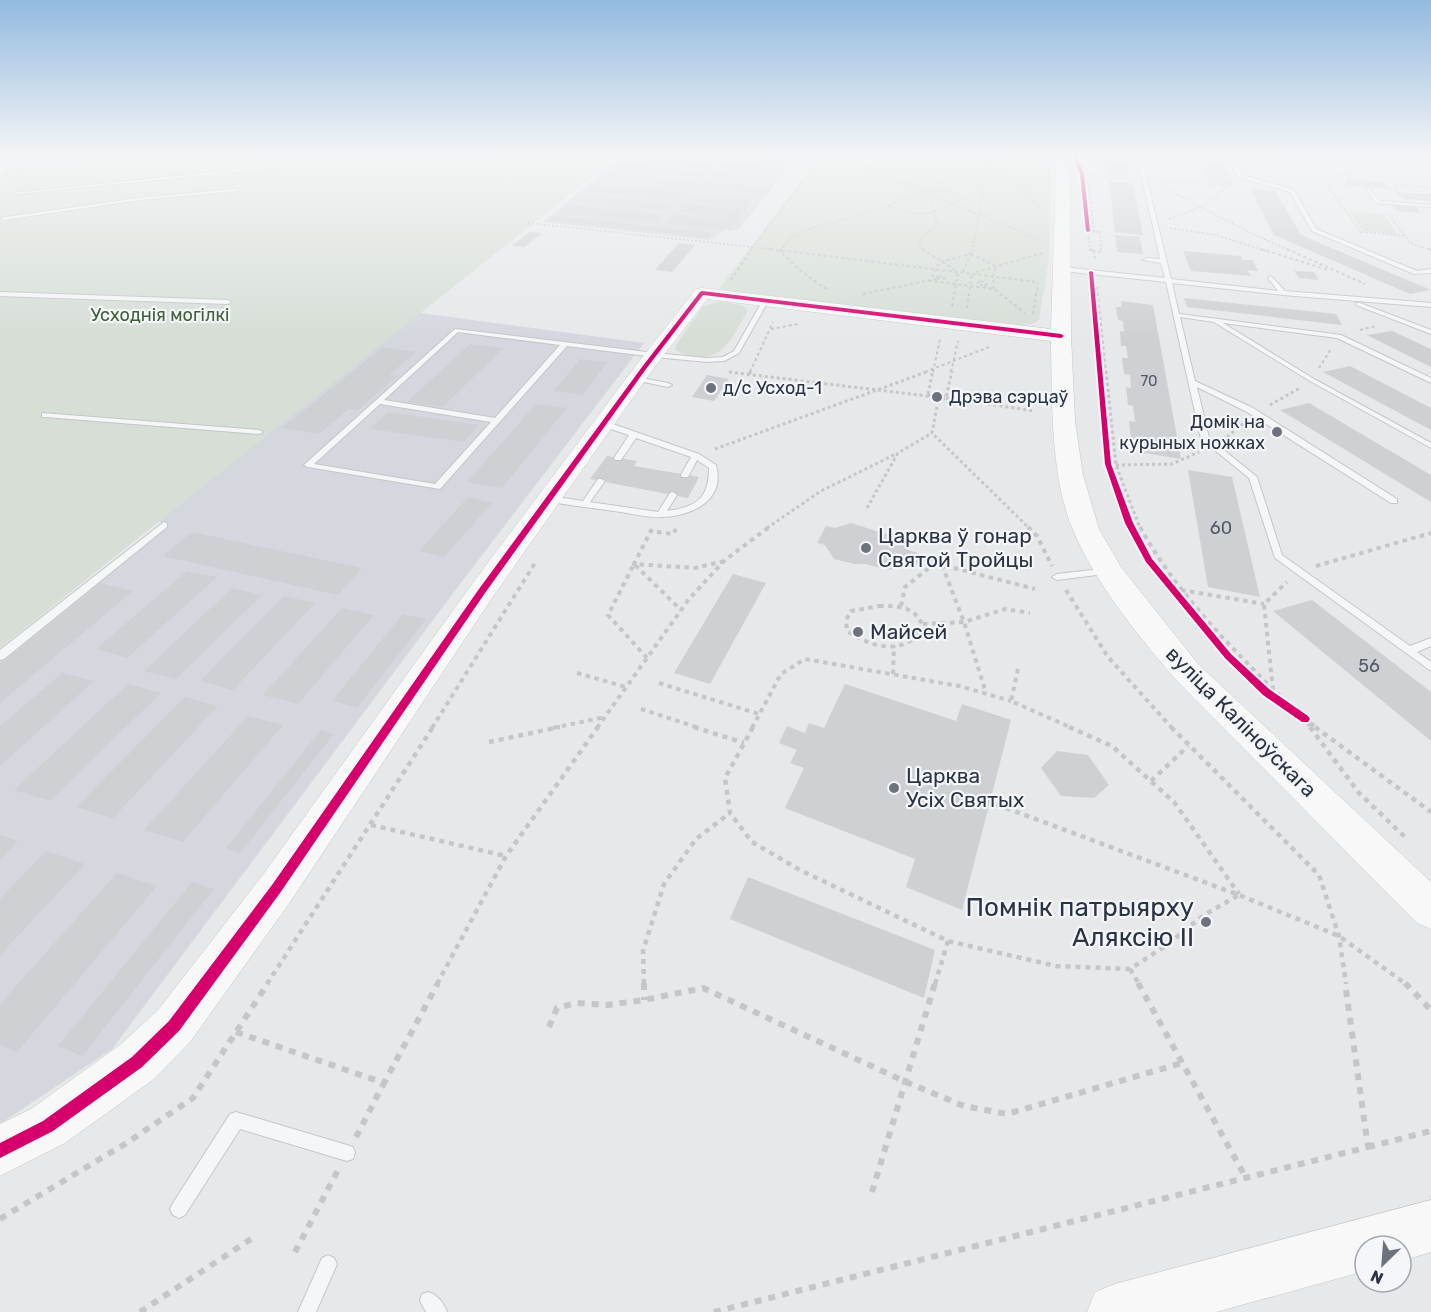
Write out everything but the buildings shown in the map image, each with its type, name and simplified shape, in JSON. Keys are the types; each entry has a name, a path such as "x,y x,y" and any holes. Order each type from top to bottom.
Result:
{"main road":[{"name":"вуліца Каліноўскага","path":"1056,216 1048,268 1062,336 1064,421 1071,475 1086,529 1109,571 1160,640 1187,672 1431,909"},
{"path":"0,1151 48,1126 136,1062 174,1026 276,889 378,744 445,643 550,499 619,429 702,293 1062,336"},
{"path":"1115,1312 1431,1226"}],"lane":[{"path":"3,218 16,216"},
{"path":"1153,216 1205,439 1253,477 1278,556 1431,667"},
{"path":"1306,216 1314,230 1416,273 1431,271"},
{"path":"1146,260 1162,261"},
{"path":"1048,268 1344,299 1431,304"},
{"path":"1271,278 1283,293"},
{"path":"0,294 228,302"},
{"path":"1344,299 1431,332"},
{"path":"565,344 437,487 308,465 457,330 565,344 653,373 707,360 724,359 737,352 766,300"},
{"path":"1175,315 1339,336 1431,381"},
{"path":"1214,320 1312,380 1431,446"},
{"path":"1191,382 1255,413 1394,501"},
{"path":"378,401 496,420"},
{"path":"45,415 259,432"},
{"path":"550,499 660,515 685,512 702,505 715,482 713,467 696,456 619,429 618,458"},
{"path":"685,475 696,456"},
{"path":"585,504 601,481"},
{"path":"660,515 672,495"},
{"path":"0,656 164,525"},
{"path":"1057,578 1109,571"},
{"path":"1409,651 1431,642"},
{"path":"178,1209 236,1120 347,1154"},
{"path":"307,1312 328,1264"}],"path":[{"path":"727,285 777,216"},
{"path":"780,251 792,237 812,228 853,216"},
{"path":"936,216 937,226 921,237 919,245 924,252 958,272"},
{"path":"973,216 986,217 1042,243 1043,232"},
{"path":"1089,216 1090,251 1101,252 1100,232 1091,231"},
{"path":"1155,225 1177,216"},
{"path":"1221,216 1249,232 1410,303"},
{"path":"1349,216 1367,240"},
{"path":"963,272 979,218"},
{"path":"528,223 1038,282"},
{"path":"1155,225 1216,236 1346,275"},
{"path":"1360,232 1406,237"},
{"path":"757,242 771,250"},
{"path":"780,251 802,272 834,294"},
{"path":"1094,251 1107,464 1129,523 1149,560 1228,656 1266,692 1431,812"},
{"path":"1044,252 1048,268 1038,282 1034,313 1030,317 994,289 978,283 972,273 1044,252"},
{"path":"994,289 930,281 940,262 970,254 996,266"},
{"path":"994,289 993,276 996,266"},
{"path":"956,283 943,278 958,272"},
{"path":"951,313 958,272"},
{"path":"1094,272 1116,465 1137,522 1157,558 1181,590 1243,661 1305,719 1359,793 1415,847"},
{"path":"966,315 972,273"},
{"path":"970,286 978,283"},
{"path":"1116,465 1172,464 1214,446 1255,413 1312,380 1339,336 1394,322 1393,316"},
{"path":"928,395 936,369 942,332"},
{"path":"236,1032 384,1083 506,856 681,610 725,560 802,503 932,433 938,401 945,397 960,334"},
{"path":"708,451 877,391 997,344"},
{"path":"749,375 877,391 928,395 936,392 945,397 1035,411"},
{"path":"928,395 938,401"},
{"path":"932,433 1037,536 1057,578 1108,657 1188,746 1319,875 1339,936 1368,1147"},
{"path":"867,508 898,453"},
{"path":"641,529 673,534 678,523"},
{"path":"647,658 608,615 652,531"},
{"path":"506,856 371,825 539,555"},
{"path":"919,559 1035,589"},
{"path":"634,564 695,568 725,560"},
{"path":"901,606 905,587 934,563"},
{"path":"634,564 681,610"},
{"path":"942,565 964,622 987,694"},
{"path":"1181,590 1264,604"},
{"path":"901,606 921,617 923,624 924,628 915,640 894,646 859,640 847,631 846,620 851,611 901,606"},
{"path":"923,624 964,622 1005,609 1030,613"},
{"path":"893,674 894,646"},
{"path":"805,659 893,674 987,694 1011,700 1112,746 1174,802 1239,895 1203,915 1167,945 1130,969 1056,966 948,941 800,870 752,842 730,813 725,778 781,674 805,659"},
{"path":"1011,700 1018,669"},
{"path":"577,673 626,687"},
{"path":"659,683 759,714"},
{"path":"641,709 744,743"},
{"path":"489,742 605,717"},
{"path":"1151,781 1188,746"},
{"path":"987,801 1239,895 1339,936 1400,978 1431,1010"},
{"path":"644,1000 643,951 664,884 696,839 730,813"},
{"path":"872,1192 948,941"},
{"path":"1130,969 1246,1178"},
{"path":"549,1027 557,1008 576,1003 607,1005 702,988 906,1082 964,1106 1007,1113 1182,1063"},
{"path":"714,1312 1431,1131"},
{"path":"140,1312 254,1237"}],"shaded area":[{"path":"550,216 749,216 738,230 723,231 710,240 543,222"},
{"path":"420,313 644,343 460,584 112,1049 0,1124 0,657 163,525 159,521"}],"green space":[{"name":"Усходнія могілкі","path":"0,216 542,216 0,648"},
{"path":"774,216 1050,216 1049,259 1039,320 1033,324 1015,325 726,292 720,288"},
{"path":"1353,216 1385,216 1399,235 1363,231"},
{"path":"721,301 744,306 748,311 723,349 708,356 698,357 683,354 675,349 703,306"}],"cycle path":[{"path":"1086,216 1088,231"},
{"path":"1091,272 1108,464 1129,523 1149,560 1228,656 1266,692 1305,719"},
{"path":"0,1151 48,1126 137,1062 174,1026 276,889 482,591 644,368 702,293 1061,336"}],"place":[{"name":"д/с Усход-1","path":"711,388"},
{"name":"Дрэва сэрцаў","path":"937,397"},
{"name":"Домік на курыных ножках","path":"1277,432"},
{"name":"Царква ў гонар Святой Тройцы","path":"866,548"},
{"name":"Майсей","path":"858,632"},
{"name":"Царква Усіх Святых","path":"894,788"},
{"name":"Помнік патрыярху Аляксію II","path":"1206,922"}]}
